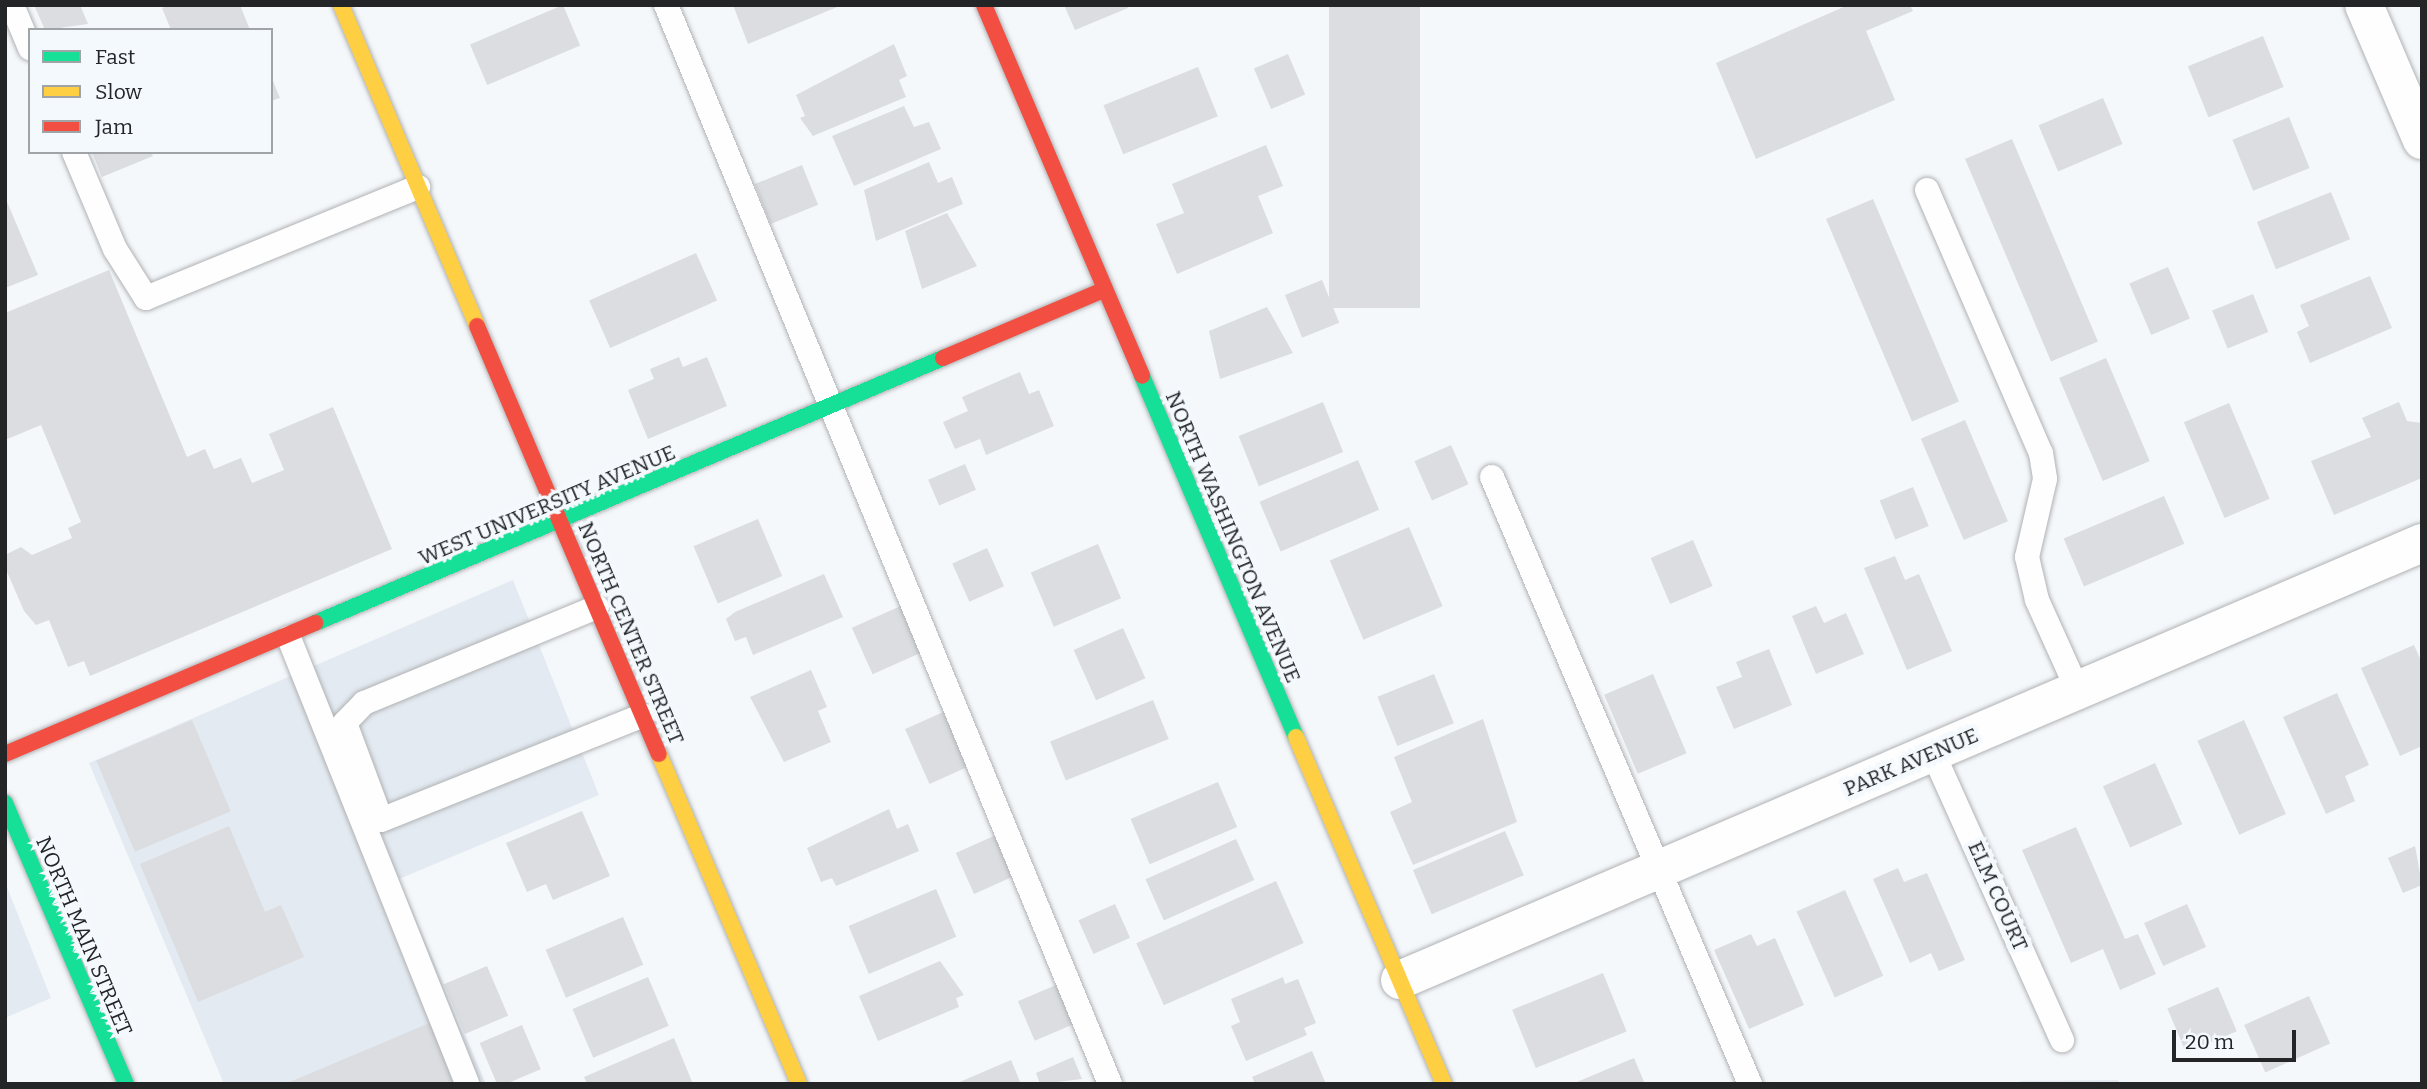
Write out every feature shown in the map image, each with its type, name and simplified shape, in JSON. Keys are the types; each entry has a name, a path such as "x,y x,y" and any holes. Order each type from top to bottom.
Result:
{"street":[{"name":"NORTH CENTER STREET","path":"341,5 799,1084"},
{"name":"NORTH WASHINGTON AVENUE","path":"984,5 1444,1084"},
{"path":"2364,5 2422,140"},
{"name":"WEST UNIVERSITY AVENUE","path":"5,754 289,638 1104,290"},
{"name":"PARK AVENUE","path":"1401,980 2422,543"},
{"name":"NORTH MAIN STREET","path":"5,803 126,1084"}],"lane":[{"path":"12,5 28,43"},
{"path":"666,5 835,406 1110,1084"},
{"path":"75,154 115,249 146,298 418,187"},
{"path":"1927,190 2041,453 2045,479 2027,557 2037,600 2078,691"},
{"path":"1492,477 1657,872 1750,1084"},
{"path":"597,607 364,703 345,723 370,796 381,820 643,716"},
{"path":"289,638 467,1084"},
{"name":"ELM COURT","path":"1933,752 2062,1040"}],"shaded area":[{"path":"513,580 599,795 399,879 486,1084 224,1084 89,763"},
{"path":"5,882 51,998 5,1018"},
{"path":"2118,1080 2120,1084 2015,1084 2021,1081"}],"building":[{"path":"34,5 80,5 88,24 59,28 44,28"},
{"path":"170,5 240,5 249,28 170,28 162,8"},
{"path":"563,5 580,46 487,85 470,44"},
{"path":"733,5 842,5 748,44"},
{"path":"1064,5 1127,5 1128,8 1075,30"},
{"path":"1329,5 1420,5 1420,308 1329,308"},
{"path":"1848,5 1910,5 1913,11 1866,31 1895,100 1756,159 1716,63"},
{"path":"2263,36 2284,87 2209,117 2188,66"},
{"path":"894,44 907,76 899,80 906,97 813,136 800,118 805,116 796,95"},
{"path":"1288,54 1305,95 1271,109 1254,68"},
{"path":"1198,67 1218,116 1123,154 1103,105"},
{"path":"273,81 280,98 273,100"},
{"path":"2103,98 2123,144 2058,171 2039,125"},
{"path":"904,106 914,127 929,122 941,149 854,186 832,136"},
{"path":"2289,117 2310,168 2253,191 2232,140"},
{"path":"2012,139 2098,342 2051,361 1965,159"},
{"path":"1266,145 1283,186 1258,196 1273,233 1177,274 1156,224 1184,213 1172,184"},
{"path":"93,154 153,156 102,177"},
{"path":"929,162 938,183 952,177 963,204 876,241 864,190"},
{"path":"802,165 818,205 771,224 755,184"},
{"path":"2331,192 2350,239 2276,269 2257,222"},
{"path":"5,197 38,275 5,288"},
{"path":"1873,199 1959,402 1912,421 1826,219"},
{"path":"947,213 977,266 922,289 905,231"},
{"path":"696,253 717,301 610,348 589,301"},
{"path":"2168,267 2190,319 2151,335 2129,283"},
{"path":"109,270 187,457 205,449 214,469 241,458 252,483 284,470 269,434 333,407 392,549 90,676 84,661 68,667 49,620 36,625 24,611 5,567 7,554 21,547 32,555 72,538 68,528 81,522 41,425 5,440 5,313"},
{"path":"2370,276 2392,328 2310,363 2297,332 2309,326 2300,305"},
{"path":"1322,280 1339,323 1302,338 1285,295"},
{"path":"2253,294 2268,332 2228,348 2212,310"},
{"path":"1267,307 1293,353 1220,379 1209,331"},
{"path":"679,357 683,367 707,357 727,406 648,439 628,390 654,379 650,369"},
{"path":"2106,358 2150,461 2103,481 2059,378"},
{"path":"1020,372 1029,394 1039,390 1054,426 986,455 980,439 955,449 943,422 968,411 962,397"},
{"path":"1323,402 1343,452 1259,486 1239,436"},
{"path":"2399,402 2407,421 2422,423 2422,478 2334,515 2311,461 2371,437 2362,418"},
{"path":"2229,403 2270,499 2225,518 2184,422"},
{"path":"1965,420 2008,521 1964,540 1921,439"},
{"path":"1451,445 1468,484 1432,501 1414,461"},
{"path":"1358,460 1379,510 1281,552 1260,502"},
{"path":"965,464 976,490 939,505 928,480"},
{"path":"1913,487 1929,526 1895,539 1880,500"},
{"path":"2164,496 2184,544 2084,586 2064,539"},
{"path":"758,519 782,576 718,603 694,546"},
{"path":"1409,527 1443,606 1363,640 1330,561"},
{"path":"1693,540 1713,586 1670,604 1651,558"},
{"path":"1098,544 1121,598 1054,627 1031,573"},
{"path":"987,548 1004,586 969,602 952,563"},
{"path":"1895,556 1905,580 1919,574 1952,651 1907,670 1864,568"},
{"path":"824,574 843,617 753,655 746,637 735,641 726,619 735,612"},
{"path":"903,605 924,652 873,674 852,628"},
{"path":"1816,606 1824,623 1846,613 1864,654 1816,674 1792,616"},
{"path":"1123,628 1145,678 1096,700 1074,650"},
{"path":"2414,645 2422,663 2422,746 2400,756 2361,668"},
{"path":"1769,649 1792,705 1734,729 1716,687 1742,677 1736,662"},
{"path":"811,670 827,707 818,711 831,742 784,762 750,697"},
{"path":"1434,674 1454,723 1397,746 1377,697"},
{"path":"1653,674 1687,753 1638,774 1604,695"},
{"path":"2337,693 2369,765 2345,776 2355,801 2326,814 2283,717"},
{"path":"1153,700 1169,739 1066,781 1050,742"},
{"path":"948,710 972,765 929,784 905,729"},
{"path":"1483,719 1517,822 1413,865 1390,812 1412,802 1394,757"},
{"path":"192,720 231,811 135,852 96,761"},
{"path":"2244,720 2286,814 2239,835 2197,741"},
{"path":"2155,763 2182,824 2130,847 2103,786"},
{"path":"1218,782 1237,827 1150,864 1131,819"},
{"path":"889,809 897,829 908,824 919,851 836,886 832,878 821,882 807,848"},
{"path":"582,811 610,876 553,900 546,884 527,892 506,843"},
{"path":"229,826 265,912 281,905 304,957 198,1002 140,864"},
{"path":"2076,827 2125,939 2138,934 2156,974 2120,990 2103,949 2071,963 2022,850"},
{"path":"1505,831 1524,875 1432,914 1413,870"},
{"path":"996,835 1014,876 974,894 956,853"},
{"path":"1236,839 1254,880 1164,920 1146,879"},
{"path":"2415,846 2422,885 2403,893 2388,858"},
{"path":"1898,868 1904,882 1927,873 1965,960 1939,971 1931,953 1910,963 1873,879"},
{"path":"1276,881 1304,943 1164,1005 1136,943"},
{"path":"936,889 956,937 869,974 849,926"},
{"path":"1845,890 1883,976 1835,997 1797,912"},
{"path":"1115,904 1130,938 1094,954 1078,920"},
{"path":"2187,904 2206,947 2163,966 2144,923"},
{"path":"623,917 643,965 566,998 546,950"},
{"path":"1751,934 1757,946 1775,938 1804,1005 1749,1029 1714,950"},
{"path":"940,961 964,995 956,998 959,1007 878,1041 859,996"},
{"path":"487,966 508,1016 465,1034 444,984"},
{"path":"1603,973 1627,1031 1536,1068 1512,1010"},
{"path":"648,977 669,1026 593,1058 573,1009"},
{"path":"1283,977 1285,984 1298,979 1316,1023 1304,1028 1307,1035 1246,1061 1231,1026 1240,1022 1231,999"},
{"path":"1063,982 1080,1022 1035,1041 1018,1001"},
{"path":"2218,987 2237,1031 2186,1053 2167,1008"},
{"path":"2309,996 2330,1044 2265,1072 2244,1025"},
{"path":"432,1022 458,1084 285,1084"},
{"path":"522,1025 541,1069 506,1084 497,1084 480,1043"},
{"path":"674,1038 693,1084 587,1084 584,1077"},
{"path":"1312,1051 1326,1084 1255,1084 1252,1077"},
{"path":"1073,1057 1082,1079 1040,1084 1036,1073"},
{"path":"1634,1058 1645,1084 1572,1084"},
{"path":"1011,1060 1021,1084 955,1084"}],"traffic: fast":[{"path":"315,623 943,358"},
{"path":"1142,376 1296,737"},
{"path":"5,803 126,1084"}],"traffic: slow":[{"path":"341,5 477,326"},
{"path":"1296,737 1444,1084"},
{"path":"659,754 799,1084"}],"traffic: jam":[{"path":"984,5 1142,376"},
{"path":"943,358 1103,290"},
{"path":"477,326 659,754"},
{"path":"5,754 315,623"}]}
